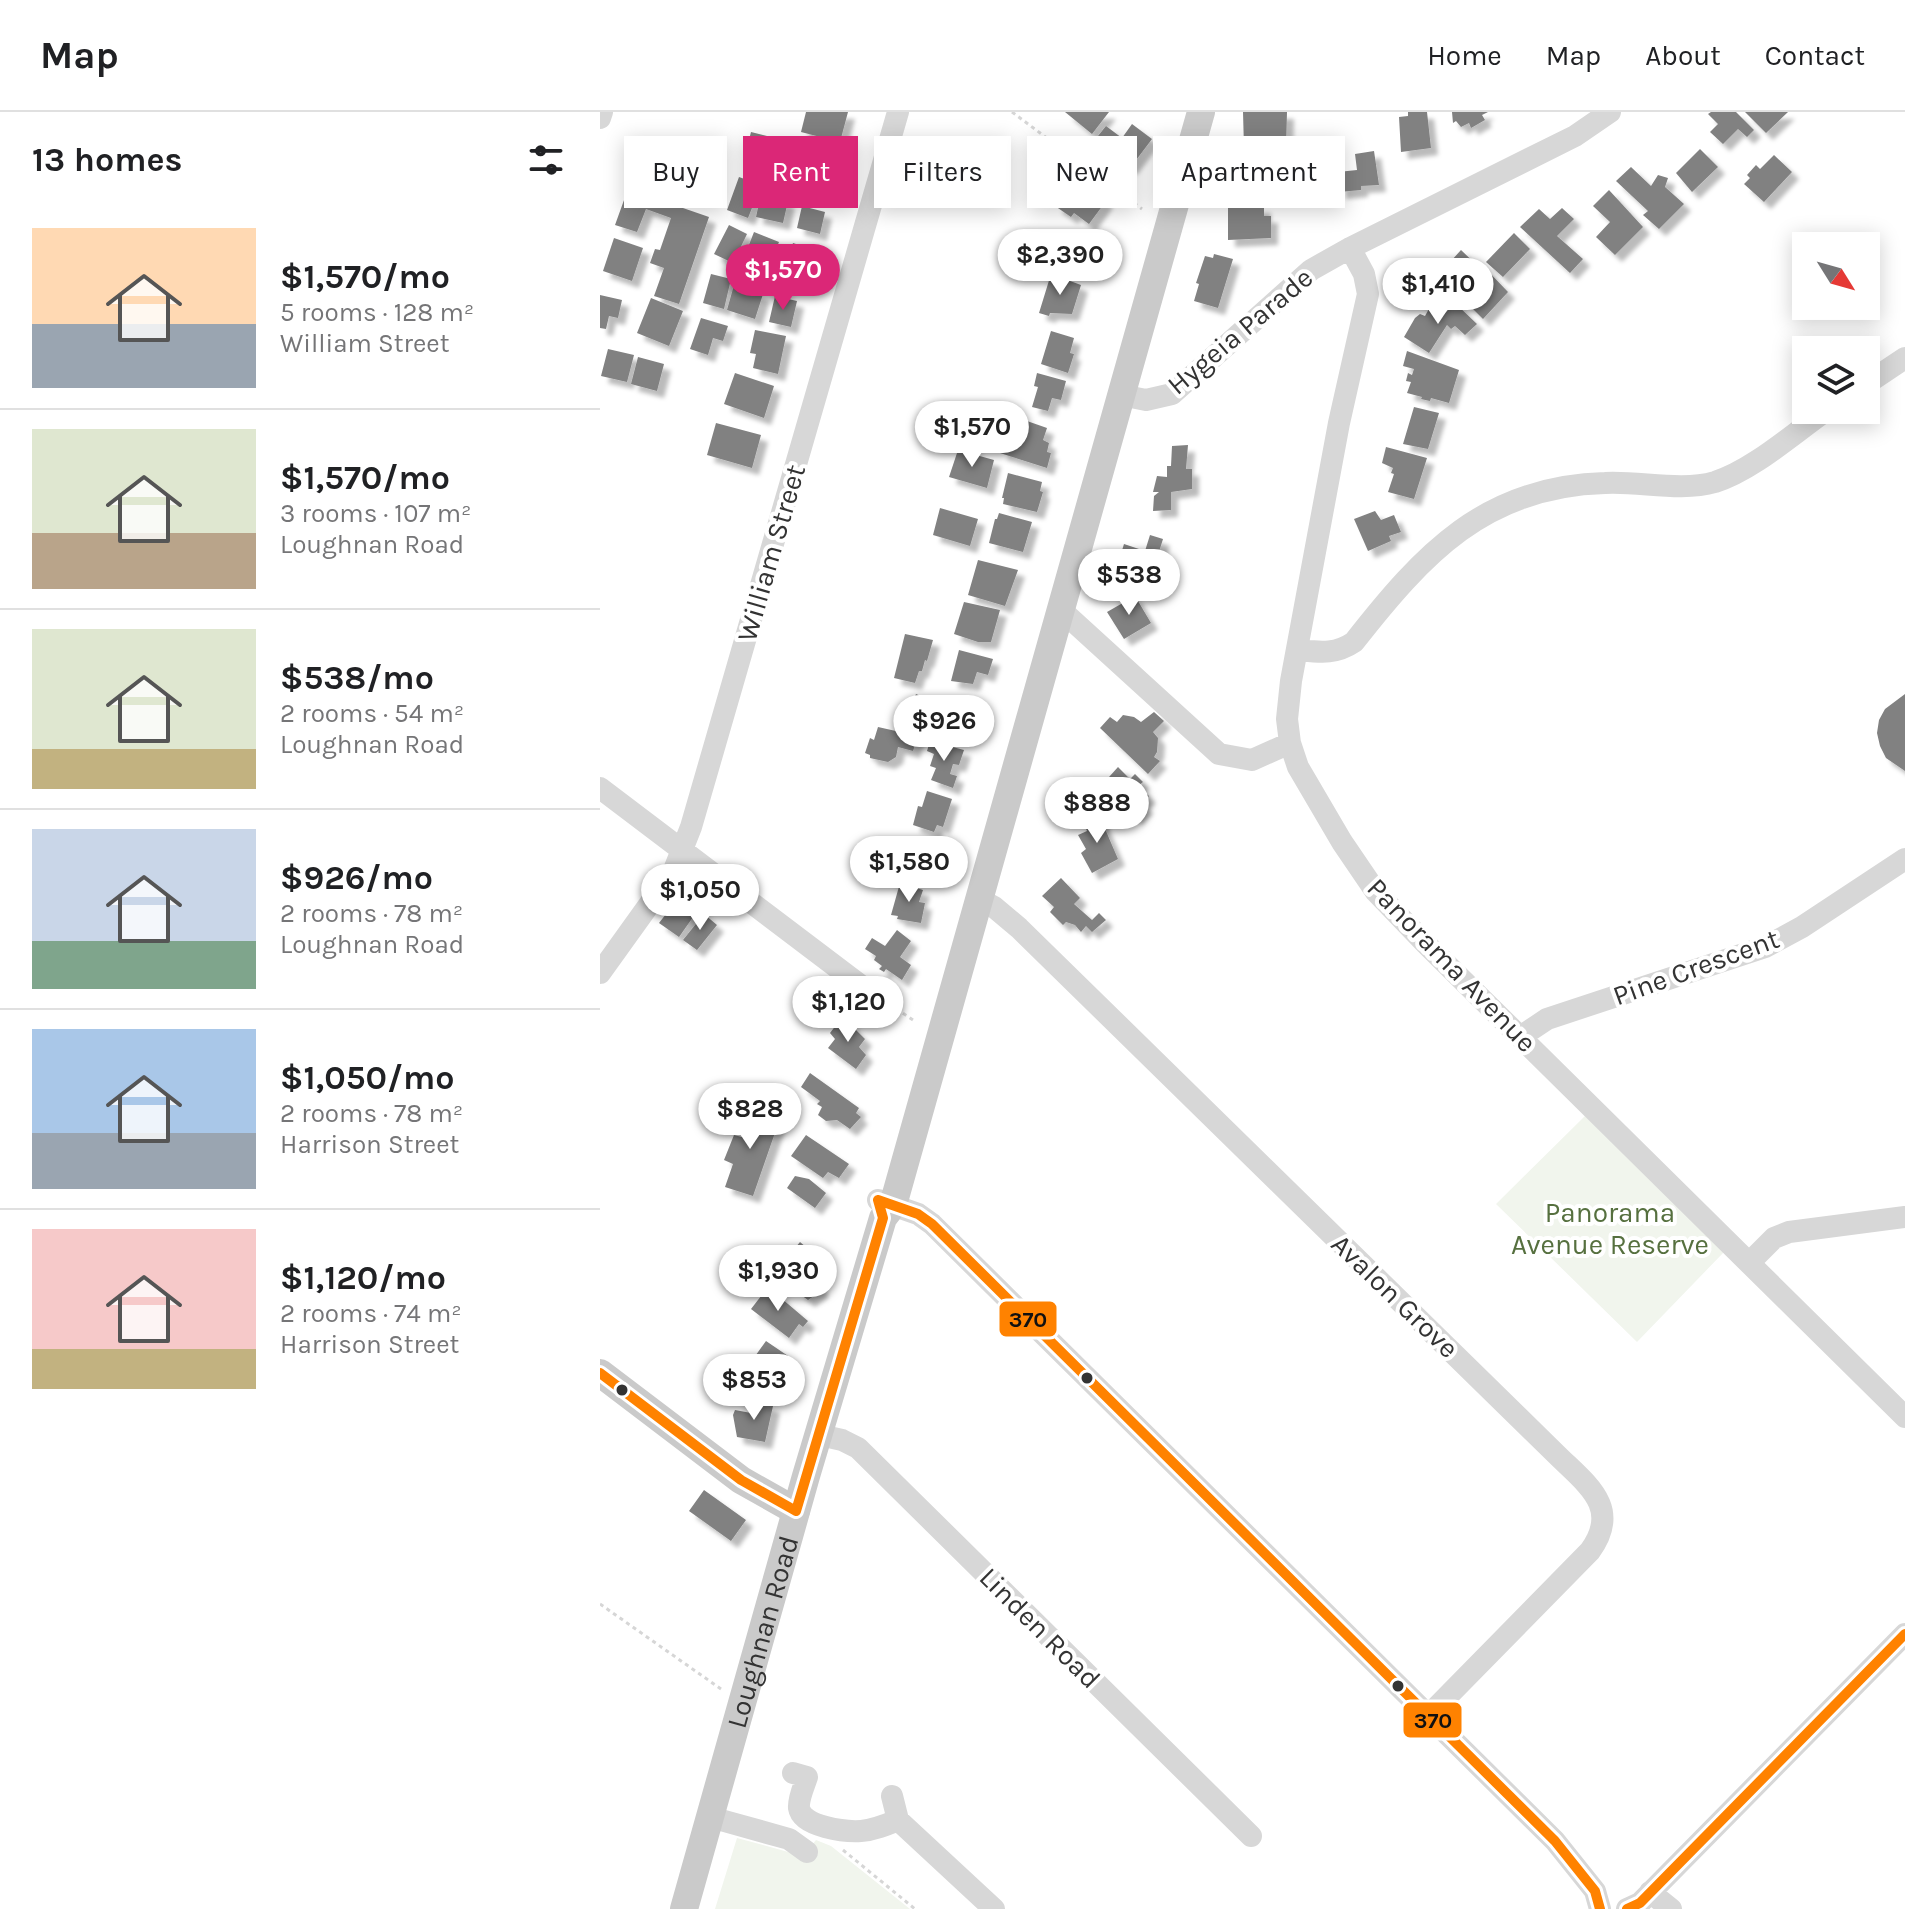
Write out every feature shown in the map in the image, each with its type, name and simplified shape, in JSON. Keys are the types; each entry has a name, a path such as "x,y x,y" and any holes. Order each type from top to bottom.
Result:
{"main road":[{"name":"Loughnan Road","path":"884,1208 927,1020 1186,112"},
{"name":"Loughnan Road","path":"684,1909 884,1208 981,900 1201,112"},
{"path":"600,1373 741,1480 796,1511"}],"street":[{"name":"William Street","path":"600,973 674,870 691,827 898,112"},
{"name":"Hygeia Parade","path":"1121,395 1146,400 1172,394 1311,270 1575,136 1610,112"},
{"name":"Panorama Avenue","path":"1350,248 1364,274 1368,294 1339,423 1297,650 1287,719 1290,743 1298,767 1376,892 1905,1417"},
{"path":"1880,375 1905,358"},
{"path":"1297,650 1330,653 1354,642 1419,564 1451,537 1498,507 1570,486 1606,482 1693,486 1713,482 1751,463 1807,424"},
{"path":"1061,610 1219,754 1252,760 1290,743"},
{"path":"600,788 868,991"},
{"name":"Pine Crescent","path":"1520,1037 1547,1019 1765,947 1802,927 1905,859"},
{"name":"Avalon Grove","path":"981,900 1013,922 1556,1454 1598,1500 1604,1521 1598,1541 1428,1716"},
{"path":"884,1208 918,1214 932,1224 1555,1841 1595,1891 1600,1909"},
{"path":"1749,1263 1774,1238 1789,1232 1905,1217"},
{"name":"Linden Road","path":"820,1435 858,1448 1251,1836"},
{"path":"1627,1909 1640,1903 1905,1634"},
{"path":"793,1773 807,1777 798,1806 806,1819 838,1830 861,1831 880,1828 898,1820"},
{"path":"892,1796 898,1820 994,1909"},
{"path":"710,1817 798,1846 806,1819"},
{"path":"1650,1892 1671,1909"}],"path":[{"path":"1012,112 1142,209"},
{"path":"868,991 913,1020"},
{"path":"600,1604 721,1689"},
{"path":"835,1844 915,1909"}],"green space":[{"name":"Panorama Avenue Reserve","path":"1585,1116 1724,1252 1637,1342 1496,1204"},
{"path":"737,1838 792,1853 800,1860 816,1840 831,1846 910,1909 715,1909"}],"building":[{"path":"806,112 848,112 842,136 817,136 801,132"},
{"path":"1065,112 1109,112 1092,134"},
{"path":"1243,112 1287,112 1286,136 1244,136"},
{"path":"1408,112 1427,112 1431,148 1401,152 1399,117 1408,116"},
{"path":"1452,112 1488,112 1482,115 1485,120 1471,128 1469,123 1461,127 1456,121 1453,123"},
{"path":"1736,112 1754,130 1747,137 1738,129 1723,144 1710,132 1718,124 1708,114"},
{"path":"1745,112 1788,112 1766,133"},
{"path":"1132,124 1152,139 1137,159 1137,136 1123,136"},
{"path":"1106,126 1119,136 1098,136"},
{"path":"1700,149 1718,167 1692,192 1676,173"},
{"path":"1374,151 1379,185 1345,191 1345,171 1357,170 1355,154"},
{"path":"1774,155 1792,172 1764,202 1744,184 1756,165 1760,169"},
{"path":"1631,167 1651,186 1658,175 1668,178 1665,187 1684,204 1659,229 1643,215 1648,211 1616,181"},
{"path":"739,177 743,178 743,208 752,208 748,218 727,210"},
{"path":"1609,190 1643,227 1615,255 1596,237 1610,222 1593,206"},
{"path":"624,200 624,208 683,208 709,217 679,304 654,296 664,268 650,263 655,249 660,250 671,218 646,209 637,232 615,225"},
{"path":"758,208 786,208 783,223 756,217"},
{"path":"802,208 825,212 820,234 797,228"},
{"path":"1058,208 1101,208 1089,224 1074,213 1071,217"},
{"path":"1228,208 1264,208 1264,216 1271,216 1271,238 1228,240"},
{"path":"1562,208 1574,219 1557,236 1583,259 1570,273 1520,227 1539,209 1550,219"},
{"path":"729,225 747,234 733,263 714,254"},
{"path":"754,232 779,242 770,264 745,255"},
{"path":"1514,233 1530,249 1503,277 1486,262"},
{"path":"1078,235 1084,236 1086,256 1070,272 1061,261 1061,247 1065,241"},
{"path":"614,238 643,248 632,281 603,271"},
{"path":"793,243 814,250 805,280 783,273"},
{"path":"1461,250 1483,271 1486,269 1508,292 1483,319 1464,300 1476,288 1474,285 1461,299 1446,286 1451,281 1448,278 1457,268 1451,261"},
{"path":"1214,254 1233,259 1218,308 1194,301 1205,256 1213,258"},
{"path":"711,274 731,279 724,309 703,303"},
{"path":"1051,274 1081,285 1072,314 1050,313 1049,316 1039,313"},
{"path":"734,285 763,294 755,319 727,310"},
{"path":"600,295 622,300 618,318 609,316 606,329 600,328"},
{"path":"775,296 797,301 791,327 769,322"},
{"path":"651,298 683,311 669,346 637,333"},
{"path":"1455,303 1477,324 1465,335 1455,326 1451,329 1447,325 1429,353 1404,337 1415,318 1420,314 1425,316 1430,307 1443,315"},
{"path":"701,318 728,326 723,341 713,338 708,355 690,349"},
{"path":"755,330 786,336 778,374 753,368 756,354 750,353"},
{"path":"1051,331 1074,338 1070,353 1074,354 1068,373 1041,364"},
{"path":"608,349 634,355 627,382 601,376"},
{"path":"1407,351 1459,370 1449,403 1431,398 1430,401 1421,399 1407,393 1411,382 1406,381 1408,373 1412,375 1414,369 1403,366"},
{"path":"638,357 664,364 657,391 631,384"},
{"path":"735,373 774,386 764,418 724,404"},
{"path":"1037,373 1066,381 1061,400 1052,398 1048,411 1032,407 1038,387 1034,386"},
{"path":"1414,407 1439,413 1428,449 1403,444"},
{"path":"1027,421 1047,428 1043,440 1049,443 1047,452 1051,453 1047,468 1000,453 1008,426 1025,430"},
{"path":"716,423 761,435 752,468 707,455"},
{"path":"1188,445 1186,469 1192,469 1192,489 1171,492 1171,510 1153,511 1154,496 1159,492 1153,492 1157,476 1167,477 1172,446"},
{"path":"1386,447 1427,458 1414,499 1388,492 1394,474 1391,473 1393,468 1382,463"},
{"path":"958,450 994,460 987,488 949,477"},
{"path":"1008,473 1042,482 1040,491 1043,492 1037,512 1003,504"},
{"path":"940,508 978,519 970,546 933,535"},
{"path":"1375,511 1381,520 1394,515 1401,532 1389,536 1391,541 1368,551 1354,519"},
{"path":"999,513 1032,522 1023,552 989,543"},
{"path":"1150,535 1163,539 1147,590 1122,583 1124,561 1119,560 1124,544 1145,551"},
{"path":"978,560 1018,570 1005,606 968,595"},
{"path":"1135,596 1151,623 1124,639 1107,612"},
{"path":"964,602 1000,610 991,642 978,642 954,634"},
{"path":"905,634 933,640 927,661 915,683 894,678"},
{"path":"959,650 993,659 988,675 977,672 973,684 951,681"},
{"path":"916,694 941,705 935,727 905,718 909,700 913,701"},
{"path":"1905,694 1905,771 1886,758 1877,733 1885,709"},
{"path":"956,706 977,712 975,730 970,729 968,734 944,727 948,708 955,709"},
{"path":"1154,712 1164,721 1153,732 1158,738 1154,757 1160,761 1148,774 1100,728 1110,717 1117,722 1123,715 1141,722"},
{"path":"878,727 918,736 913,751 898,747 896,757 888,762 870,758 865,753"},
{"path":"930,741 964,750 959,765 953,764 950,774 957,776 953,788 931,780 936,768 930,766 934,754 927,751"},
{"path":"1118,767 1130,779 1135,774 1143,782 1138,786 1149,796 1142,803 1146,807 1135,818 1107,791 1115,782 1109,777"},
{"path":"927,791 952,799 943,827 937,825 934,832 913,825 918,806 922,807"},
{"path":"1099,815 1118,859 1092,873 1081,853 1086,849 1078,835 1087,831 1083,822"},
{"path":"901,836 940,846 937,858 930,857 928,864 921,862 919,869 915,868 914,875 891,868 900,849 897,848"},
{"path":"1061,878 1080,898 1074,904 1092,920 1099,913 1106,920 1092,932 1086,926 1081,932 1075,925 1066,922 1063,925 1050,912 1054,907 1042,896"},
{"path":"900,883 923,890 919,902 925,903 921,923 891,915"},
{"path":"680,896 698,910 679,937 659,923"},
{"path":"704,914 717,925 697,950 683,940"},
{"path":"897,930 911,941 900,957 911,965 902,980 886,969 884,972 879,969 882,966 874,960 876,956 865,949 872,938 885,946"},
{"path":"840,1020 847,1027 850,1024 865,1039 859,1047 866,1055 856,1069 828,1048 835,1039 830,1033"},
{"path":"810,1073 859,1108 856,1113 861,1117 850,1129 837,1120 826,1121 818,1115 822,1107 817,1104 820,1101 801,1087"},
{"path":"753,1104 771,1111 768,1119 778,1124 753,1196 725,1187 733,1164 724,1160 734,1135 742,1137"},
{"path":"806,1135 849,1164 839,1178 828,1172 823,1178 791,1156"},
{"path":"795,1176 809,1179 826,1193 815,1208 787,1188"},
{"path":"800,1242 826,1264 820,1272 825,1273 816,1284 821,1286 821,1291 808,1300 797,1292 805,1282 799,1277 805,1269 797,1268 790,1277 776,1265 786,1252 790,1254"},
{"path":"768,1287 808,1321 803,1327 799,1324 789,1338 751,1309"},
{"path":"766,1341 791,1358 777,1377 753,1359"},
{"path":"756,1401 773,1406 765,1442 737,1437 735,1410 751,1413"},
{"path":"704,1490 746,1520 731,1541 689,1511"}],"transit line":[{"name":"370","path":"878,1200 918,1214 932,1224 1555,1841 1595,1891 1600,1909"},
{"name":"370","path":"796,1511 883,1218 878,1200"},
{"name":"370","path":"600,1373 741,1480 796,1511"},
{"name":"370","path":"1627,1909 1640,1903 1905,1634"}]}
